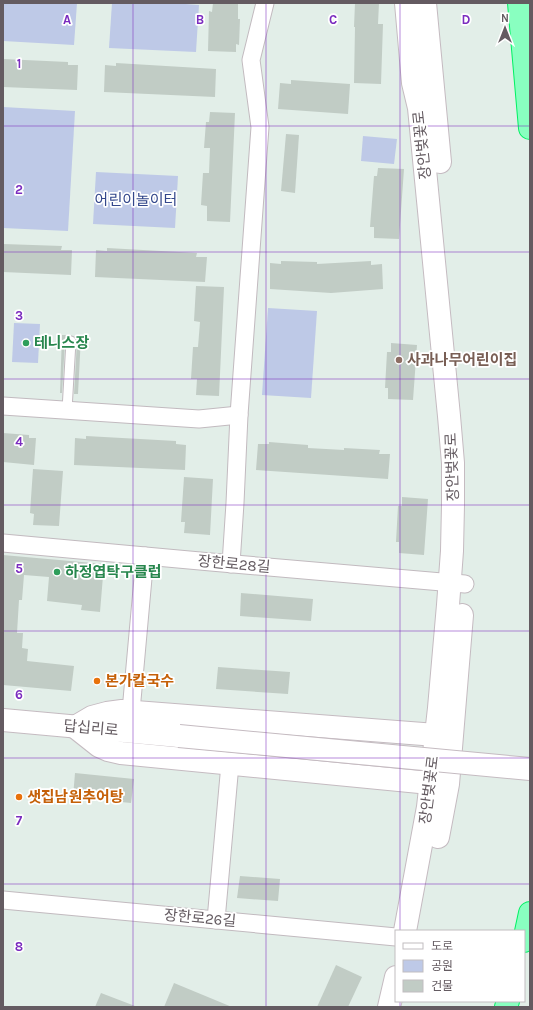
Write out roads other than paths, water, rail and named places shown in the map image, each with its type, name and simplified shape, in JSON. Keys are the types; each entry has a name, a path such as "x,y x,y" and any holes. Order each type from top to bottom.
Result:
{"highway":[{"path":"519,3 530,128"},
{"path":"525,936 530,913"}],"street":[{"path":"231,564 239,415 260,127 251,60 265,3"},
{"name":"장안벚꽃로","path":"406,3 413,83 419,108 446,380 453,463 453,520 457,583 456,701 448,784 421,930"},
{"name":"장안벚꽃로","path":"405,930 428,807 439,708 457,583 467,551 468,459 425,3"},
{"path":"3,406 199,419 239,415"},
{"name":"장한로28길","path":"3,543 457,583"},
{"name":"답십리로","path":"131,711 145,556"},
{"path":"430,783 121,753 98,746 75,727 92,717 103,714 131,711 436,735"},
{"name":"답십리로","path":"3,720 530,769"},
{"path":"216,920 230,764"},
{"name":"장한로26길","path":"3,900 395,937"},
{"path":"390,1007 395,982"}],"lane":[{"path":"67,410 71,341"}],"place":[{"name":"테니스장","path":"26,343"},
{"name":"사과나무어린이집","path":"399,360"},
{"name":"하정엽탁구클럽","path":"57,572"},
{"name":"본가칼국수","path":"97,681"},
{"name":"샛집남원추어탕","path":"19,797"}],"park label":[{"name":"어린이놀이터","path":"136,200"}]}
